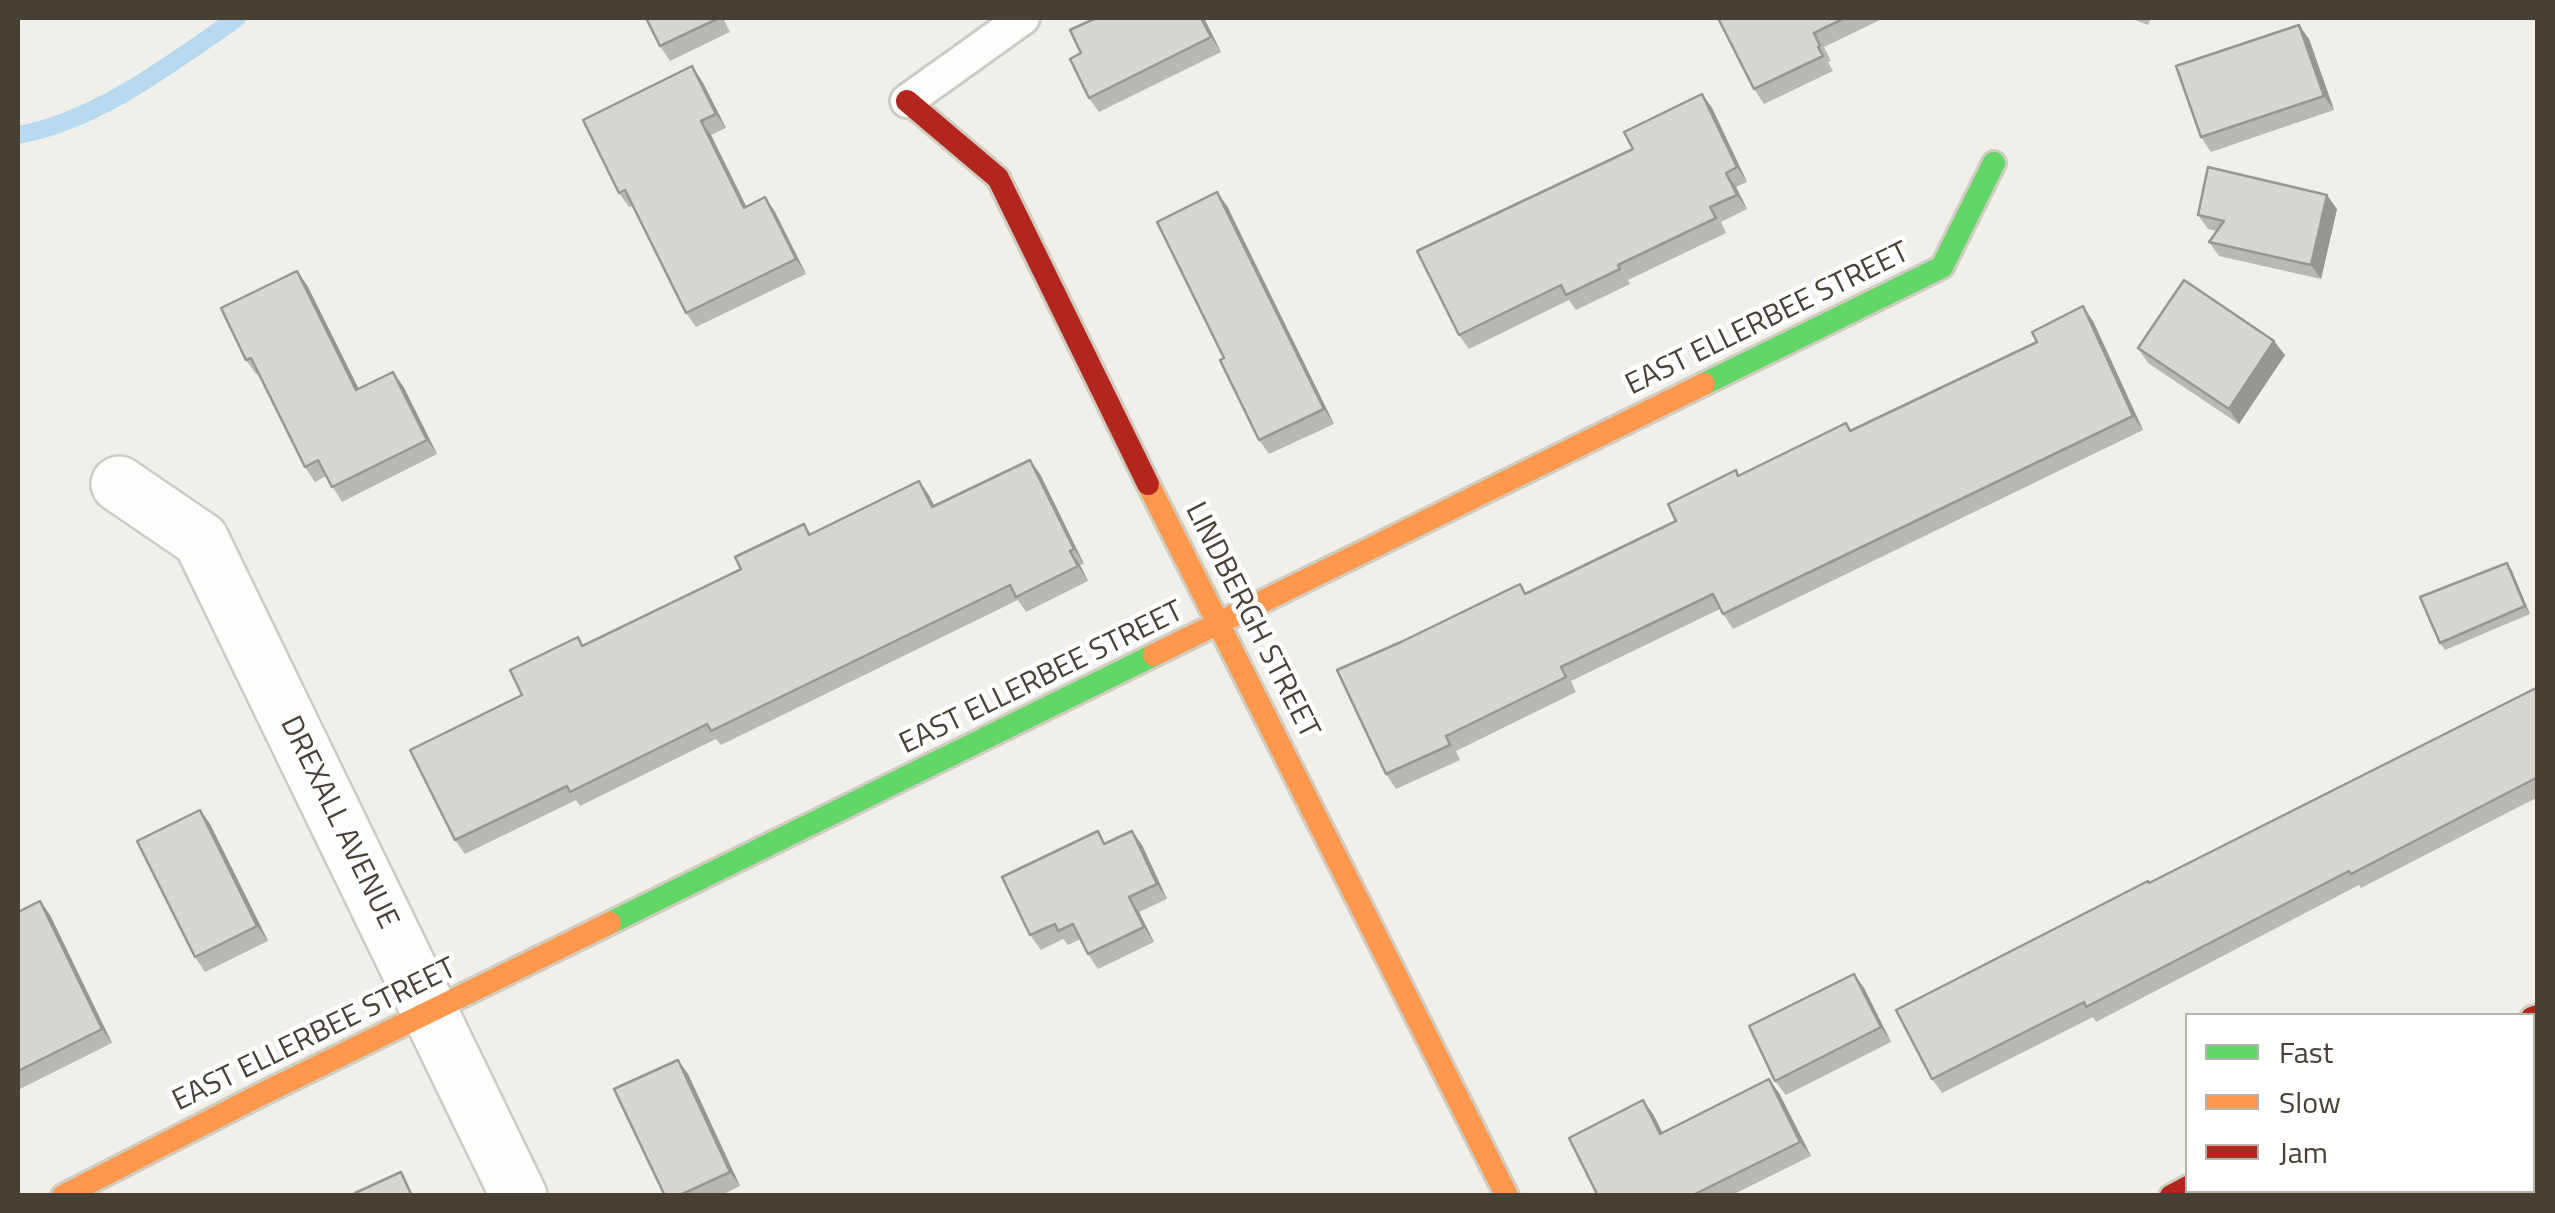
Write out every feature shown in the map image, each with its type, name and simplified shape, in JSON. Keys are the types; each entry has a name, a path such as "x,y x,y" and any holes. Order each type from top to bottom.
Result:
{"street":[{"name":"LINDBERGH STREET","path":"907,101 998,178 1218,625 1507,1196"},
{"name":"EAST ELLERBEE STREET","path":"63,1196 258,1096 1942,267 1994,163"},
{"name":"DREXALL AVENUE","path":"119,484 201,540 519,1196"}],"lane":[{"path":"907,101 1023,18"}],"building":[{"path":"646,18 719,18 660,46"},
{"path":"1096,18 1201,18 1211,37 1089,98 1070,59 1081,53 1070,30"},
{"path":"1718,18 1845,18 1814,33 1823,56 1754,89"},
{"path":"2299,25 2324,96 2201,137 2176,66"},
{"path":"692,66 716,114 701,121 744,208 765,197 796,259 686,313 625,190 619,193 583,120"},
{"path":"1702,94 1737,167 1726,173 1737,195 1710,207 1716,218 1566,295 1561,285 1459,335 1417,251 1633,149 1624,132"},
{"path":"2208,167 2327,195 2311,265 2209,242 2224,221 2198,215"},
{"path":"1217,192 1324,409 1259,440 1220,360 1224,358 1157,222"},
{"path":"297,271 356,390 393,372 427,440 332,487 318,460 305,467 251,358 246,360 221,308"},
{"path":"2184,280 2274,341 2229,409 2138,348"},
{"path":"2083,306 2133,416 1723,614 1713,594 1561,667 1566,677 1446,736 1450,745 1386,774 1337,670 1520,584 1525,594 1676,521 1668,504 1736,470 1738,476 1846,423 1850,431 2037,342 2032,332"},
{"path":"1030,460 1074,549 1070,551 1078,566 1016,597 1010,585 711,731 707,724 570,792 567,786 455,840 410,750 522,695 510,670 578,637 582,646 741,569 735,557 804,524 809,535 919,481 932,507"},
{"path":"2507,563 2525,606 2440,643 2420,597"},
{"path":"2538,687 2538,777 2086,1007 2084,1002 1932,1079 1896,1010"},
{"path":"200,810 257,926 195,957 137,841"},
{"path":"1098,831 1104,844 1132,831 1157,884 1129,897 1144,927 1088,954 1073,924 1058,931 1055,924 1030,935 1002,877"},
{"path":"40,901 102,1029 18,1071 18,912"},
{"path":"1854,974 1881,1027 1775,1081 1749,1026"},
{"path":"678,1060 730,1172 678,1196 665,1196 614,1089"},
{"path":"1769,1079 1800,1142 1691,1196 1598,1196 1569,1138 1643,1100 1660,1134"},
{"path":"401,1172 412,1196 356,1196 355,1193"},
{"path":"2520,1193 2521,1196 2473,1196"}],"waterway":[{"path":"18,135 47,128 105,104 237,18"}],"traffic: fast":[{"path":"1704,384 1942,267 1994,163"},
{"path":"610,923 1154,655"}],"traffic: slow":[{"path":"1154,655 1704,384"},
{"path":"1148,484 1507,1196"},
{"path":"63,1196 610,923"}],"traffic: jam":[{"path":"907,101 998,178 1148,484"},
{"path":"2171,1196 2185,1189"}]}
